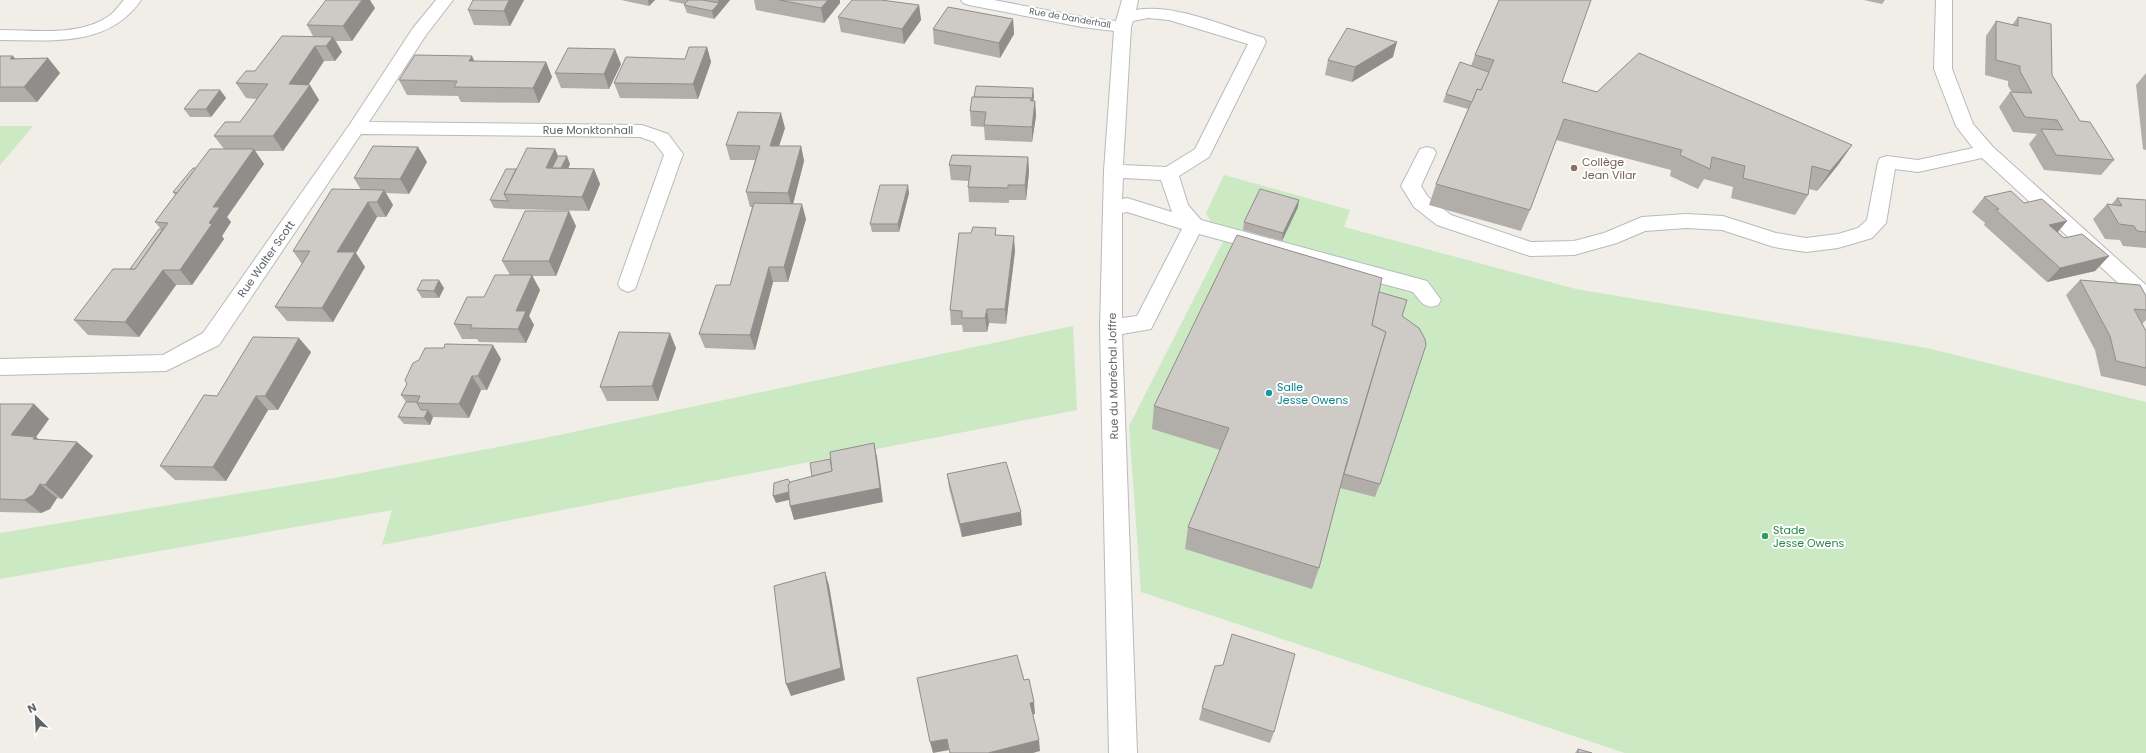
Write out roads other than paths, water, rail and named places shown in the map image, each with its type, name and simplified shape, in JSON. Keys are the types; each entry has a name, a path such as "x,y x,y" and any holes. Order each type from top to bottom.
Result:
{"street":[{"path":"0,35 76,34 97,28 115,19 133,0"},
{"name":"Rue Walter Scott","path":"0,367 166,363 211,340 356,128 419,32 444,0"},
{"name":"Rue de Danderhall","path":"969,0 1126,15 1148,13 1171,15 1258,42 1202,153 1169,174"},
{"path":"1944,6 1942,69 1965,126 1986,151 2146,297"},
{"name":"Rue du Maréchal Joffre","path":"1123,753 1111,327 1113,171 1126,15"},
{"name":"Rue Monktonhall","path":"356,128 642,131 661,138 674,154 628,284"},
{"path":"1427,152 1411,186 1421,202 1444,220 1530,249 1574,248 1610,238 1642,224 1686,221 1722,223 1774,240 1806,245 1838,241 1865,233 1876,223 1887,162 1918,166 1986,151"},
{"path":"1113,171 1169,174 1179,207 1194,225"},
{"path":"1112,208 1127,205 1194,225 1420,286 1430,300"},
{"path":"1111,327 1144,323 1194,225"}],"place":[{"name":"Collège Jean Vilar","path":"1574,168"},
{"name":"Salle Jesse Owens","path":"1269,393"},
{"name":"Stade Jesse Owens","path":"1765,536"}]}
